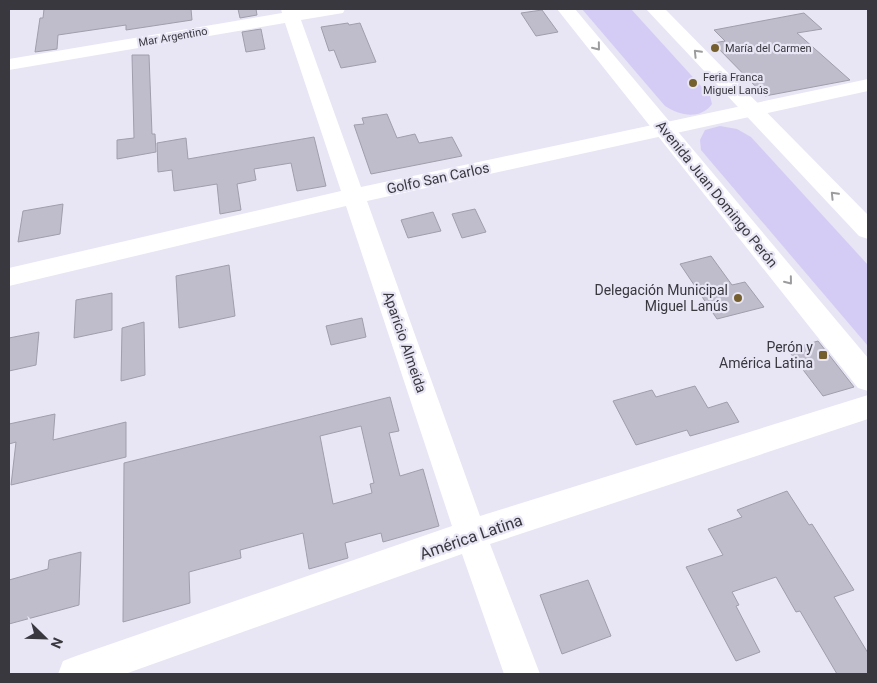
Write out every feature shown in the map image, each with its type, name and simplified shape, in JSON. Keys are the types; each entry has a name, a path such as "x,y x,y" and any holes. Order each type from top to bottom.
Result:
{"main road":[{"name":"Avenida Juan Domingo Perón","path":"566,9 868,379"},
{"path":"655,9 868,230"}],"street":[{"name":"Mar Argentino","path":"9,65 290,12 337,9"},
{"name":"Aparicio Almeida","path":"290,12 471,535 522,674"},
{"name":"Golfo San Carlos","path":"9,277 354,196 868,85"},
{"name":"América Latina","path":"76,674 471,535 868,407"}],"shaded area":[{"path":"582,9 631,9 710,96 712,104 702,112 690,115 677,112 665,106"},
{"path":"720,126 737,129 751,137 868,265 868,346 701,150 700,140 705,130"}],"building":[{"path":"44,9 191,9 192,20 126,30 126,25 58,35 57,49 35,52 40,18 43,18"},
{"path":"238,9 256,9 257,15 240,18"},
{"path":"542,10 558,32 536,36 521,13"},
{"path":"804,13 822,29 797,33 850,80 765,96 713,43 725,41 714,30"},
{"path":"348,23 349,25 360,23 376,62 341,68 334,50 329,51 321,27"},
{"path":"261,29 265,49 246,52 242,32"},
{"path":"132,55 149,55 152,134 155,134 156,152 117,159 117,140 134,138"},
{"path":"387,114 397,138 415,134 419,143 452,137 462,156 371,174 354,125 364,124 362,118"},
{"path":"314,137 326,186 297,191 291,163 254,169 256,180 237,184 241,210 220,214 217,184 174,191 172,170 158,172 157,143 186,138 188,159"},
{"path":"63,204 60,234 18,242 23,211"},
{"path":"475,209 486,232 462,238 452,214"},
{"path":"433,212 441,231 408,238 401,220"},
{"path":"711,256 732,285 745,282 764,307 717,319 680,264"},
{"path":"229,265 235,316 179,328 176,276"},
{"path":"112,293 112,330 74,338 76,300"},
{"path":"362,318 366,337 331,345 326,326"},
{"path":"144,322 145,375 121,381 122,328"},
{"path":"39,332 36,365 9,371 9,338"},
{"path":"818,341 854,387 823,396 788,350"},
{"path":"695,386 708,408 727,402 739,422 690,436 687,430 636,445 613,401 652,390 656,397"},
{"path":"390,397 399,431 389,433 400,476 423,469 439,526 383,542 381,533 345,543 348,558 309,569 303,533 240,550 241,558 189,572 190,603 123,622 124,463","holes":["361,426 374,483 370,484 372,493 333,504 320,436"]},
{"path":"55,414 53,440 126,422 126,457 11,485 16,442 9,444 9,424"},
{"path":"787,491 809,525 812,524 854,590 834,597 868,653 868,674 837,674 800,611 796,612 776,577 732,592 739,605 736,606 760,652 736,661 686,567 723,555 708,529 742,517 737,510"},
{"path":"81,552 79,605 9,624 9,580 48,569 49,560"},
{"path":"588,580 611,636 562,654 540,595"}],"place":[{"name":"María del Carmen","path":"715,48"},
{"name":"Feria Franca Miguel Lanús","path":"693,83"},
{"name":"Delegación Municipal Miguel Lanús","path":"738,298"},
{"name":"Perón y América Latina","path":"823,355"}]}
